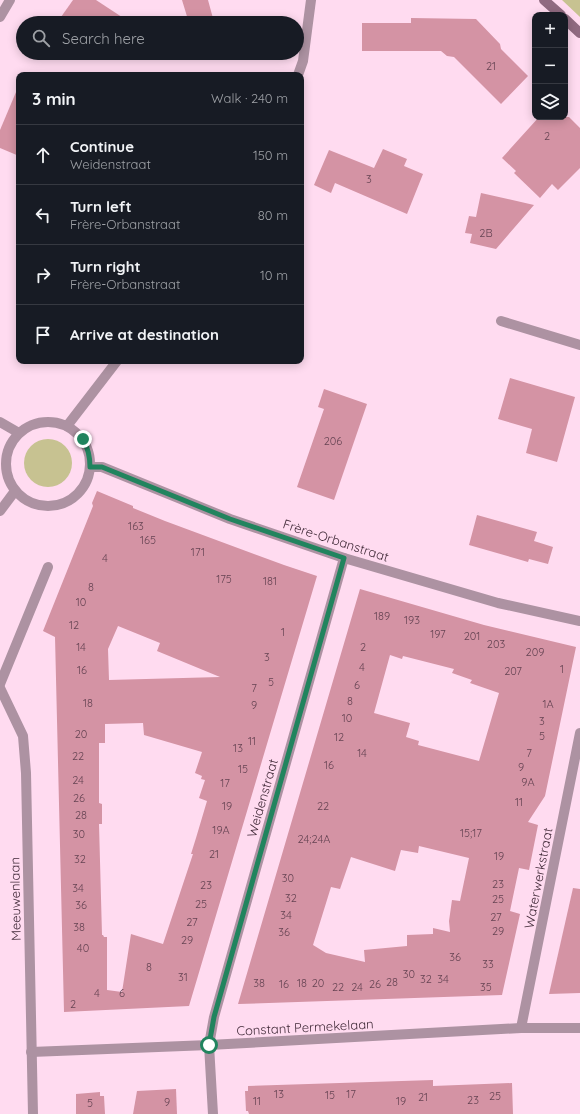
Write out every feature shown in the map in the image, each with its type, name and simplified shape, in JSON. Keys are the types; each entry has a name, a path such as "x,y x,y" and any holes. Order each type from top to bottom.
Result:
{"main road":[{"path":"544,0 558,12"},
{"path":"568,22 580,33"}],"street":[{"path":"0,17 10,0"},
{"path":"304,53 311,0"},
{"path":"299,72 303,60"},
{"path":"501,321 580,345"},
{"path":"67,426 115,364"},
{"path":"0,422 19,432"},
{"path":"42,422 54,422 67,426 83,439 88,452 90,467 88,477 83,487 74,497 63,503 50,506 37,505 25,500 15,491 6,472 5,461 10,446 19,432 29,425 42,422"},
{"name":"Frère-Orbanstraat","path":"90,467 102,467 230,519 344,558 498,603 580,621"},
{"path":"0,511 15,491"},
{"name":"Weidenstraat","path":"213,1114 209,1045 216,1009 344,558"},
{"path":"0,684 48,567"},
{"name":"Meeuwenlaan","path":"0,688 23,736 26,773 33,1114"},
{"name":"Waterwerkstraat","path":"521,1028 580,732"},
{"name":"Constant Permekelaan","path":"31,1052 209,1045 521,1028 580,1028"}],"shaded area":[{"path":"562,0 580,0 580,17"},
{"path":"43,439 53,439 65,446 72,458 72,468 65,480 53,487 43,487 35,483 28,476 24,468 24,458 28,450 35,443"}],"building":[{"path":"73,0 96,0 120,16 62,16"},
{"path":"182,0 208,0 212,16 187,16"},
{"path":"411,18 476,19 500,44 501,49 528,76 501,104 454,57 447,56 441,51 362,51 362,23 411,23"},
{"path":"16,92 16,155 0,148 0,130"},
{"path":"569,117 580,128 580,168 558,190 552,184 540,198 514,173 516,171 502,158 536,120 568,120"},
{"path":"383,149 407,159 404,166 423,174 407,214 335,183 331,193 314,185 329,150 374,168"},
{"path":"481,193 534,205 496,249 470,243 472,234 465,233 469,216 476,217"},
{"path":"510,378 575,397 557,462 526,453 532,429 498,419"},
{"path":"324,389 367,404 334,500 297,487 324,409 318,407"},
{"path":"97,491 165,521 317,576 189,1006 64,1012 55,637 43,631 93,506 92,503","holes":["118,626 160,643 157,651 220,677 109,680 108,649","143,723 144,735 202,752 195,773 202,776 201,779 205,780 199,798 207,801 191,854 193,854 163,944 131,934 122,992 107,990 107,937 102,935 99,824 102,824 102,804 99,803 99,743 105,743 105,724"]},
{"path":"477,515 537,532 534,541 553,547 548,564 529,559 528,562 469,545"},
{"path":"360,589 484,625 576,647 545,796 528,822 538,825 529,870 519,868 510,911 520,914 502,995 238,1004","holes":["390,655 402,659 403,656 454,669 452,673 472,680 470,683 499,693 479,761 418,745 419,741 406,737 410,723 374,713","419,846 469,858 460,901 452,900 449,921 450,932 433,928 433,934 407,935 407,946 364,950 365,962 326,953 313,945 331,887 340,889 351,857 395,871 401,850 418,853"]},
{"path":"573,888 580,889 580,993 549,994"},
{"path":"433,1080 433,1086 512,1083 513,1114 249,1114 248,1111 246,1111 245,1091 248,1091 248,1086"},
{"path":"176,1089 177,1114 133,1114 137,1091"},
{"path":"100,1092 100,1096 104,1096 105,1114 76,1114 76,1094"}],"route":[{"path":"83,439 90,457 90,467 102,467 230,519 344,558 214,1017 209,1045"}]}
